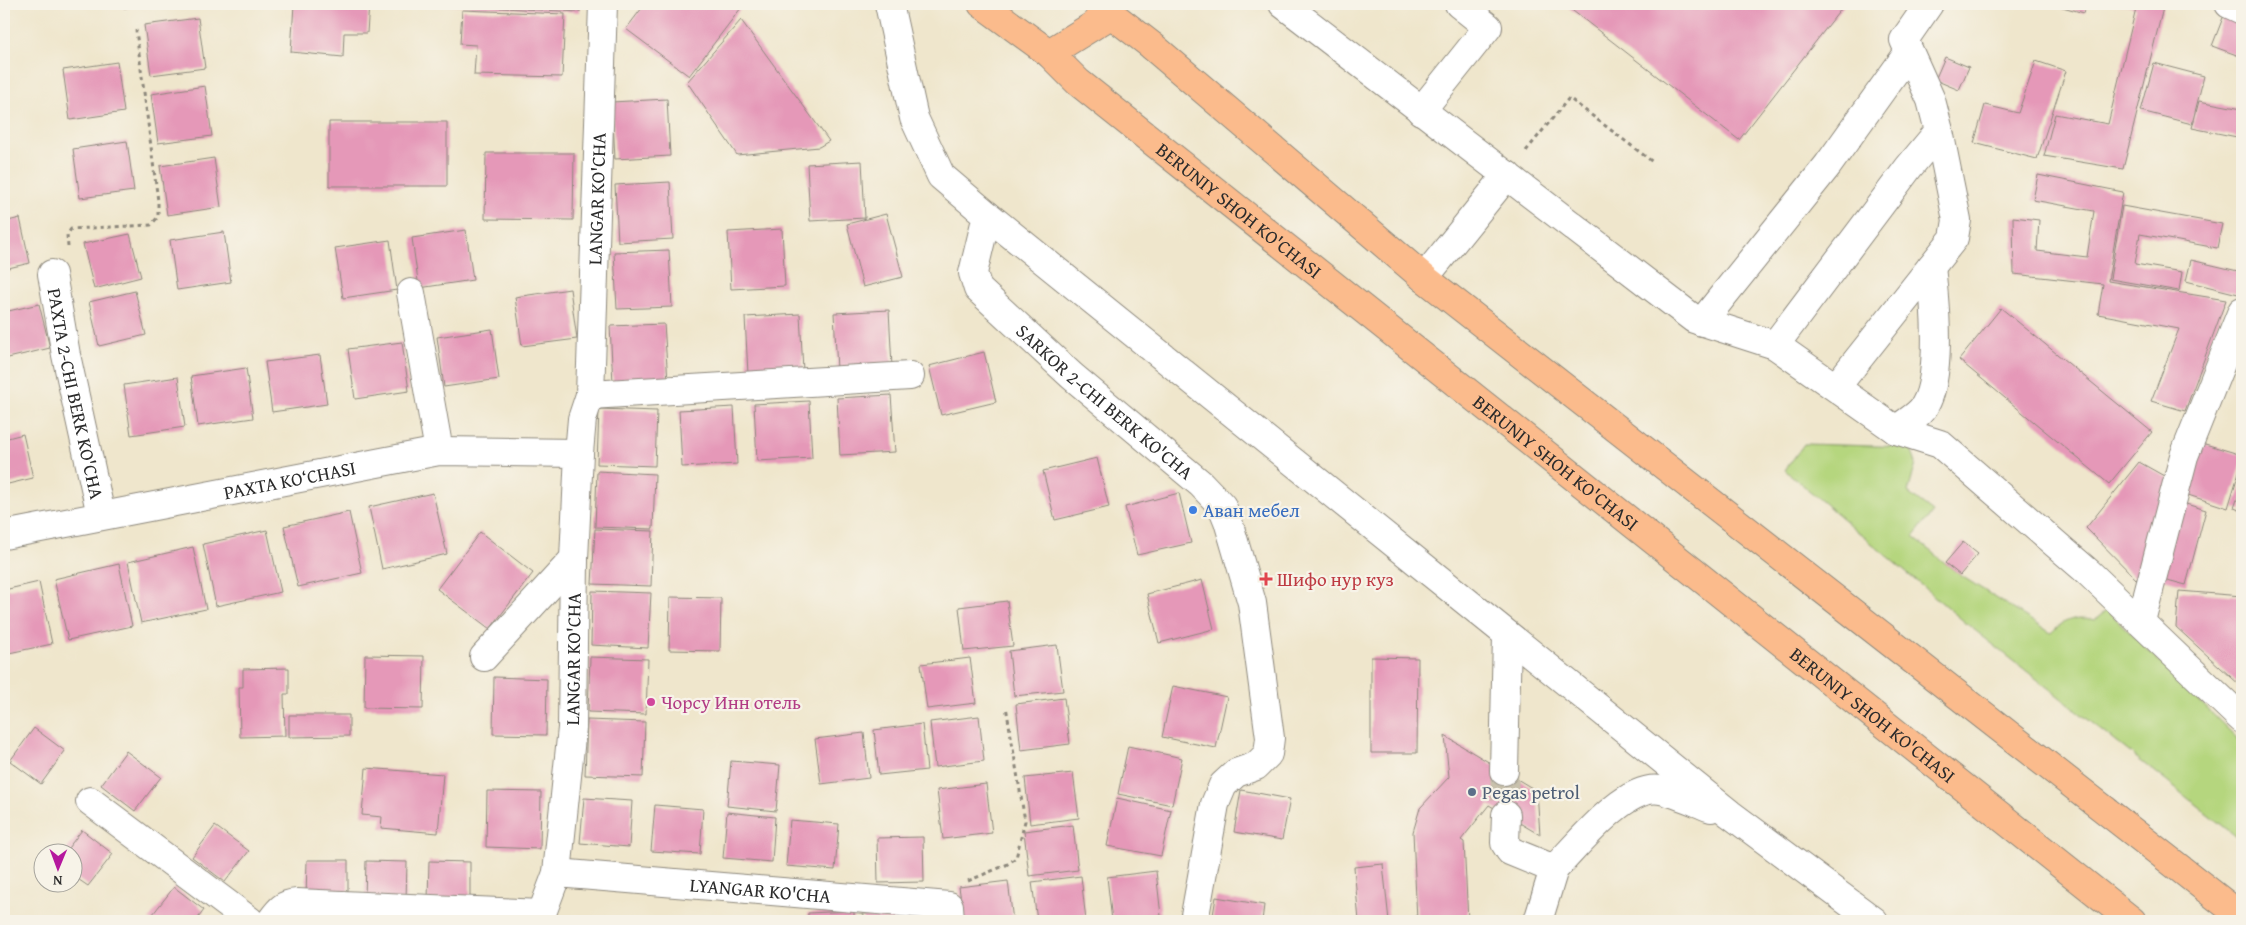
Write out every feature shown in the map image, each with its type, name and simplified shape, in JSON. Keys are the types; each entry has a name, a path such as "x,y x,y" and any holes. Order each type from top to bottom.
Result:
{"main road":[{"name":"BERUNIY SHOH KO'CHASI","path":"982,4 1048,53 1085,88 2132,921"},
{"path":"1048,53 1112,7 1424,278 2242,917"}],"street":[{"name":"LANGAR KO'CHA","path":"541,917 557,873 572,728 574,560 578,454 582,419 590,395 603,4"},
{"path":"888,4 914,118 942,176 987,215 1507,635 1730,814 1866,920"},
{"path":"1283,4 1694,319 1775,344 1896,430 1940,444 2088,572 2242,719"},
{"path":"1422,111 1488,27 1459,4"},
{"path":"1836,387 1954,238 1957,220 1939,131 1930,100 1904,40 1929,4"},
{"path":"2228,4 2242,10"},
{"path":"1702,322 1828,165 1909,52"},
{"path":"1775,344 1903,175 1939,131"},
{"path":"1424,278 1507,175"},
{"name":"SARKOR 2-CHI BERK KO'CHA","path":"987,215 973,273 978,289 1072,376 1201,484 1222,506 1228,521 1252,603 1270,738 1268,754 1256,766 1236,773 1223,785 1214,804 1194,921"},
{"path":"1896,430 1925,406 1934,376 1936,309 1930,267"},
{"name":"PAXTA 2-CHI BERK KO'CHA","path":"52,274 66,355 102,515"},
{"path":"411,293 439,450"},
{"path":"2141,621 2184,456 2242,311"},
{"path":"590,395 910,376"},
{"name":"PAXTA KO‘CHASI","path":"4,535 439,450 578,454"},
{"path":"484,657 574,560"},
{"path":"1504,771 1507,635"},
{"path":"1538,921 1554,869 1621,801 1638,792 1659,790 1730,814"},
{"path":"90,801 250,921"},
{"path":"1506,815 1505,843 1510,852 1554,869"},
{"name":"LYANGAR KO'CHA","path":"557,873 949,914"},
{"path":"271,921 282,906 292,903 541,917"}],"path":[{"path":"52,274 65,261 68,252 67,235 72,229 152,224 158,218 158,201 136,30"},
{"path":"1507,175 1569,98 1654,163"},
{"path":"949,914 954,886 1006,865 1016,858 1025,821 1006,706"}],"green space":[{"path":"1804,444 1910,447 1916,463 1908,493 1933,512 1913,537 1960,575 2051,633 2065,622 2076,618 2095,620 2107,610 2242,743 2242,841 1967,624 1785,470"}],"building":[{"path":"123,4 146,4 147,5 124,8"},
{"path":"294,4 369,4 367,33 344,33 343,57 291,52"},
{"path":"425,4 580,4 580,12"},
{"path":"645,4 735,4 741,8 689,76 626,29"},
{"path":"1564,4 1845,4 1739,140"},
{"path":"2052,4 2087,4 2084,13"},
{"path":"2119,4 2164,4 2123,169 2044,156 2055,114 2108,124 2136,8"},
{"path":"462,10 565,14 562,77 474,75 476,45 460,44"},
{"path":"2224,15 2242,25 2242,57 2212,46"},
{"path":"198,18 205,68 151,75 144,25"},
{"path":"741,20 829,141 819,147 737,155 687,82"},
{"path":"1945,57 1969,67 1959,90 1935,80"},
{"path":"2036,61 2066,71 2037,159 1974,143 1985,105 2018,113"},
{"path":"117,62 124,112 70,120 63,70"},
{"path":"2154,63 2204,76 2192,124 2141,111"},
{"path":"205,86 212,136 158,143 151,94"},
{"path":"667,99 670,156 615,159 612,102"},
{"path":"2199,101 2242,109 2242,138 2192,128"},
{"path":"329,122 447,122 447,186 329,186"},
{"path":"127,141 134,191 80,198 73,149"},
{"path":"486,153 574,153 573,220 485,219"},
{"path":"214,158 221,207 167,215 160,166"},
{"path":"862,161 865,218 810,221 807,164"},
{"path":"2038,175 2123,192 2108,281 2226,300 2185,411 2151,401 2179,329 2098,314 2103,284 2014,274 2013,217 2039,220 2037,251 2087,257 2094,211 2033,200"},
{"path":"670,182 673,239 618,242 615,185"},
{"path":"2122,206 2222,224 2217,248 2140,234 2135,264 2182,272 2179,291 2110,279"},
{"path":"886,214 903,277 863,287 847,224"},
{"path":"20,218 30,263 4,269 4,222"},
{"path":"782,229 785,286 731,289 728,232"},
{"path":"466,230 473,280 419,288 412,238"},
{"path":"224,232 231,282 177,290 170,240"},
{"path":"130,234 141,277 94,289 83,244"},
{"path":"390,240 397,290 343,298 335,248"},
{"path":"669,250 672,307 617,309 614,252"},
{"path":"2191,260 2242,272 2242,295 2186,281"},
{"path":"570,289 577,339 522,346 515,297"},
{"path":"135,291 146,335 99,346 89,302"},
{"path":"39,304 50,348 4,359 4,312"},
{"path":"2001,308 2152,432 2109,484 1959,360"},
{"path":"889,310 892,367 837,370 834,313"},
{"path":"800,314 803,371 748,374 745,317"},
{"path":"664,324 668,380 613,383 610,326"},
{"path":"492,329 499,379 444,387 437,337"},
{"path":"402,342 409,391 355,399 348,349"},
{"path":"984,352 996,402 941,415 929,366"},
{"path":"320,355 327,404 272,412 265,362"},
{"path":"246,368 253,418 198,426 191,376"},
{"path":"178,377 185,427 131,435 124,385"},
{"path":"891,395 895,452 840,455 837,398"},
{"path":"809,401 812,458 757,461 754,404"},
{"path":"734,407 737,464 682,467 679,410"},
{"path":"599,409 657,411 655,466 597,464"},
{"path":"23,434 33,478 4,485 4,439"},
{"path":"2195,441 2242,455 2242,462 2228,508 2179,492"},
{"path":"1097,458 1109,507 1055,520 1043,471"},
{"path":"2139,462 2173,481 2142,585 2086,528"},
{"path":"597,471 655,474 653,529 595,527"},
{"path":"2242,486 2242,511 2234,508"},
{"path":"433,493 447,554 382,569 369,507"},
{"path":"1179,493 1191,543 1137,555 1125,507"},
{"path":"2176,501 2206,510 2186,585 2156,577"},
{"path":"349,512 362,573 298,587 284,526"},
{"path":"595,529 653,531 651,586 592,584"},
{"path":"267,530 281,592 216,606 203,544"},
{"path":"480,532 533,573 490,629 437,589"},
{"path":"1963,542 1978,554 1960,575 1945,563"},
{"path":"193,547 206,609 141,623 128,562"},
{"path":"119,564 132,626 68,640 54,579"},
{"path":"1202,580 1214,629 1159,643 1147,594"},
{"path":"39,582 52,644 4,654 4,590"},
{"path":"592,591 651,593 648,648 591,645"},
{"path":"2179,591 2242,596 2242,687 2176,627"},
{"path":"670,597 721,598 720,651 669,650"},
{"path":"1007,601 1013,646 964,651 959,607"},
{"path":"1057,645 1063,691 1014,696 1009,651"},
{"path":"365,655 424,656 423,709 364,708"},
{"path":"590,657 648,659 646,714 588,712"},
{"path":"1371,657 1418,658 1417,753 1371,753"},
{"path":"970,658 976,703 927,709 921,664"},
{"path":"289,668 289,694 284,694 285,736 240,737 239,687 243,687 243,669"},
{"path":"494,677 547,679 546,735 493,734"},
{"path":"1173,686 1227,697 1216,748 1162,737"},
{"path":"1064,698 1070,744 1021,750 1016,704"},
{"path":"289,715 349,715 349,736 289,737"},
{"path":"979,716 984,761 935,767 930,722"},
{"path":"587,720 645,722 643,777 585,775"},
{"path":"922,724 927,770 879,775 874,730"},
{"path":"34,728 65,751 41,784 10,761"},
{"path":"864,733 869,778 821,784 815,739"},
{"path":"1445,736 1537,791 1540,835 1489,805 1461,840 1464,842 1468,921 1417,921 1413,832 1420,808 1449,777"},
{"path":"1128,746 1182,758 1172,805 1118,794"},
{"path":"126,751 161,777 135,811 101,785"},
{"path":"731,761 780,765 776,811 727,806"},
{"path":"366,768 443,774 438,833 381,828 382,817 362,815"},
{"path":"1073,773 1079,818 1030,824 1025,778"},
{"path":"986,784 992,833 943,839 937,790"},
{"path":"1241,790 1290,799 1282,840 1234,832"},
{"path":"487,791 541,792 540,849 486,847"},
{"path":"584,798 632,801 629,847 580,843"},
{"path":"1117,798 1171,810 1161,856 1107,846"},
{"path":"655,805 703,809 700,854 651,851"},
{"path":"727,812 775,817 772,862 723,858"},
{"path":"790,820 839,824 835,870 786,866"},
{"path":"1073,825 1078,870 1029,876 1024,831"},
{"path":"215,826 249,851 225,882 192,857"},
{"path":"82,830 113,854 88,886 82,882 82,842 73,842"},
{"path":"923,837 924,882 878,883 877,838"},
{"path":"307,860 348,860 348,899 306,899"},
{"path":"366,861 407,862 406,900 365,900"},
{"path":"429,861 470,862 470,900 428,900"},
{"path":"1383,864 1389,921 1359,921 1354,867"},
{"path":"1156,871 1161,916 1112,921 1107,877"},
{"path":"1081,876 1086,921 1037,921 1032,882"},
{"path":"1008,881 1013,921 964,921 959,887"},
{"path":"174,887 204,910 196,921 152,921 149,919"},
{"path":"1216,897 1264,905 1262,921 1212,921"},
{"path":"854,911 854,921 808,921 808,913"},
{"path":"909,912 909,921 863,921 863,914"},
{"path":"299,919 340,919 340,921 299,921"}],"tunnel":[{"path":"1504,771 1506,815"}],"place":[{"name":"Аван мебел","path":"1193,510"},
{"name":"Шифо нур куз","path":"1266,579"},
{"name":"Чорсу Инн отель","path":"651,702"},
{"name":"Pegas petrol","path":"1472,792"}]}
